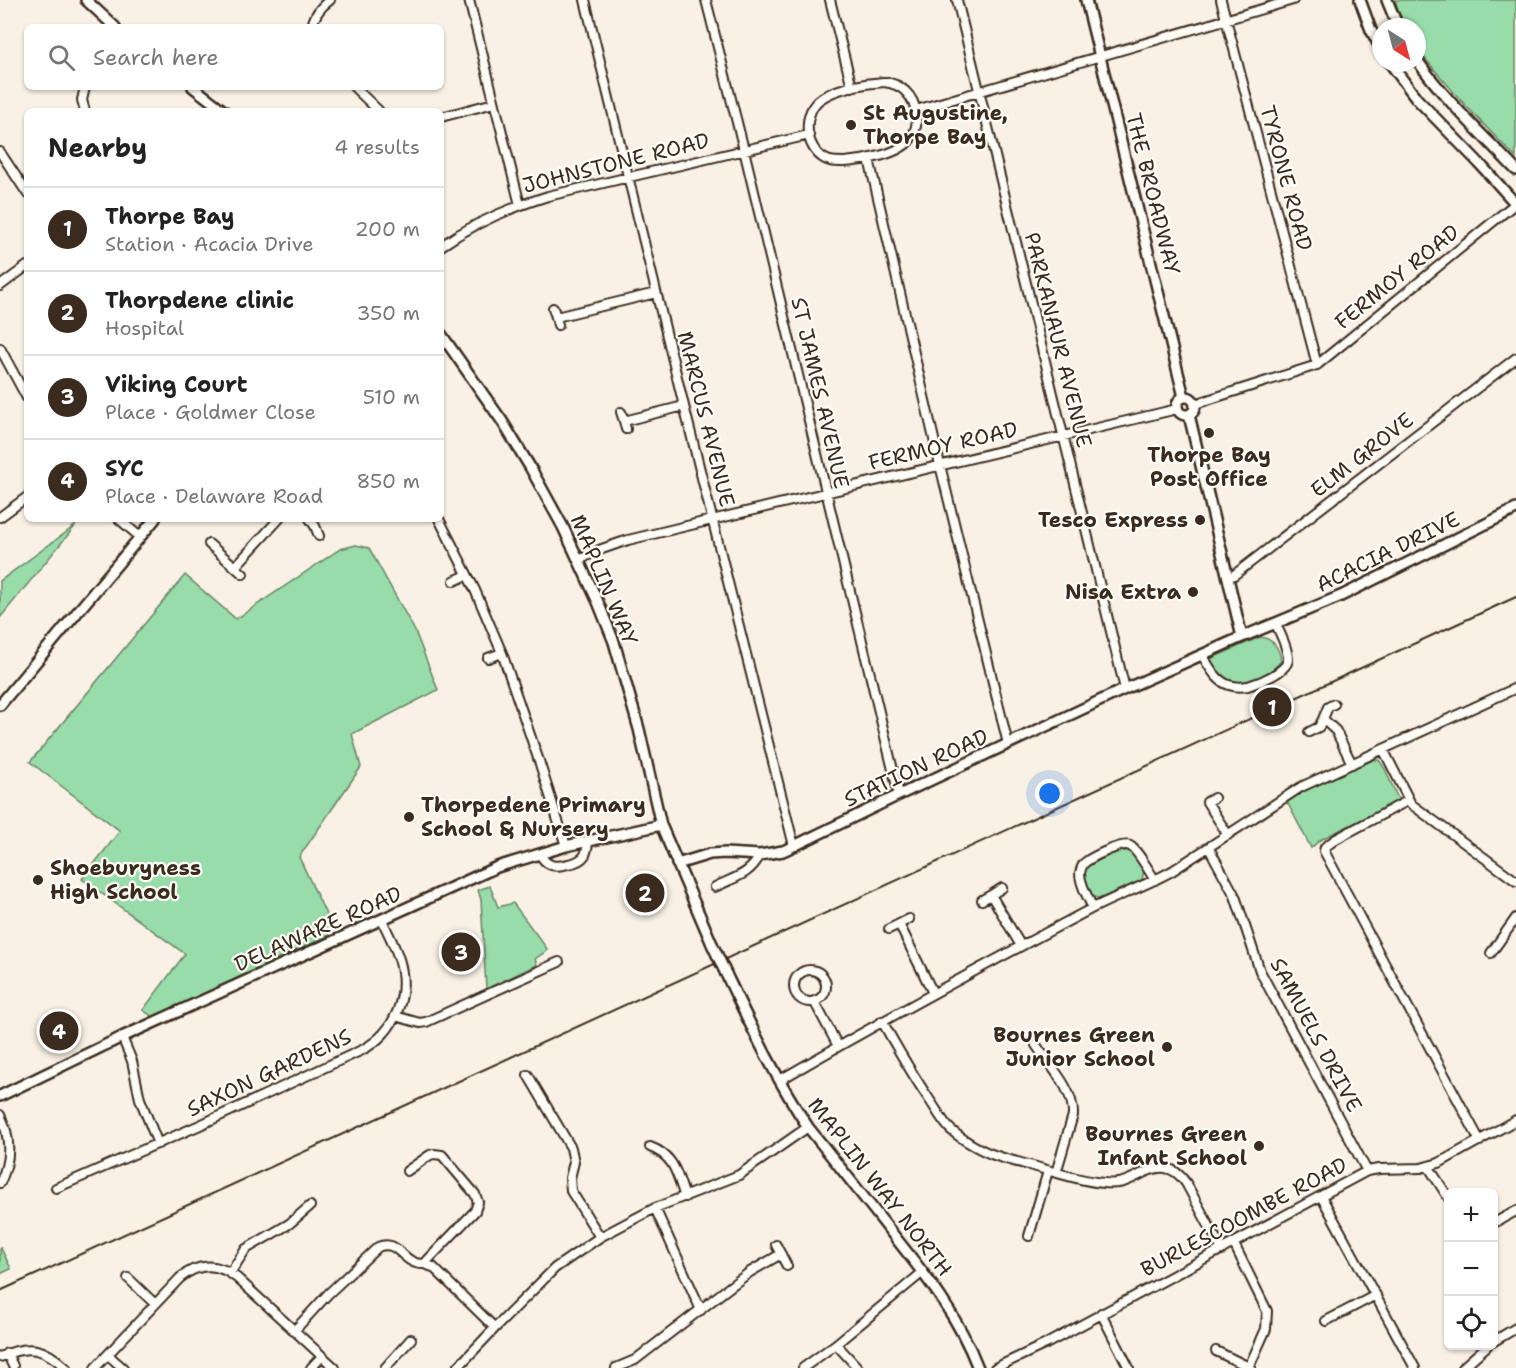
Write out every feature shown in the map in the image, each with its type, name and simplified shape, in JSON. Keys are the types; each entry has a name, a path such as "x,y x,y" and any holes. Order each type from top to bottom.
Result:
{"street":[{"path":"86,0 112,24"},
{"path":"313,24 320,8 330,0"},
{"path":"469,0 520,205"},
{"name":"MARCUS AVENUE","path":"585,0 794,846"},
{"name":"ST JAMES AVENUE","path":"706,0 899,795"},
{"path":"830,0 852,87"},
{"name":"PARKANAUR AVENUE","path":"957,0 1125,689"},
{"name":"THE BROADWAY","path":"1086,0 1184,397"},
{"name":"TYRONE ROAD","path":"1221,0 1317,365"},
{"path":"915,110 1293,0"},
{"path":"1360,0 1372,32"},
{"path":"1387,0 1394,18"},
{"path":"1397,72 1417,99 1516,203"},
{"path":"1425,72 1443,94 1516,170"},
{"path":"884,82 905,90 915,110 916,125 909,142 869,159 846,162 825,159 814,149 809,135 808,120 813,105 823,97 852,87 884,82"},
{"path":"84,90 82,100 84,108"},
{"path":"197,90 220,108"},
{"path":"357,90 376,108"},
{"path":"444,116 494,104"},
{"name":"JOHNSTONE ROAD","path":"444,244 479,222 548,196 809,135"},
{"path":"0,152 24,188"},
{"path":"869,159 1008,744"},
{"name":"FERMOY ROAD","path":"1195,404 1317,365 1516,203"},
{"path":"0,286 24,268"},
{"path":"553,308 557,321 657,293"},
{"name":"MAPLIN WAY","path":"444,338 478,385 553,507 598,602 614,642 639,729 661,825 678,864"},
{"path":"0,348 24,392"},
{"name":"ELM GROVE","path":"1228,577 1270,549 1516,358"},
{"path":"1184,397 1193,400 1195,404 1194,411 1189,415 1180,414 1177,409 1179,400 1184,397"},
{"path":"621,412 625,425 684,406"},
{"name":"FERMOY ROAD","path":"579,560 628,540 1177,409"},
{"path":"1189,415 1242,637"},
{"path":"0,517 24,499"},
{"name":"ACACIA DRIVE","path":"1085,708 1392,571 1516,509"},
{"path":"122,522 140,537"},
{"path":"0,705 152,522"},
{"path":"235,567 276,522"},
{"path":"440,522 476,590 502,654 566,846"},
{"path":"315,523 319,537"},
{"path":"209,544 243,574"},
{"path":"454,581 467,575"},
{"path":"1202,655 1211,671 1228,685 1247,686 1257,683 1287,666 1287,650 1275,624"},
{"path":"488,658 502,654"},
{"path":"780,1080 882,1021 1021,946 1093,908 1155,880 1209,848 1294,791 1516,688"},
{"path":"1309,732 1320,727 1328,707 1334,704"},
{"name":"STATION ROAD","path":"678,864 710,854 760,855 783,851 1085,708"},
{"path":"1323,719 1336,731 1352,764"},
{"path":"1383,749 1414,807 1516,881"},
{"path":"1409,800 1329,843 1324,852 1480,1141"},
{"path":"1207,802 1228,835"},
{"name":"DELAWARE ROAD","path":"0,1096 122,1037 497,867 566,846 661,825"},
{"path":"540,854 543,860 559,867 576,862 585,854 588,841"},
{"path":"1093,908 1081,876 1081,869 1086,861 1111,849 1124,844 1130,846 1136,851 1155,880"},
{"name":"SAMUELS DRIVE","path":"1209,848 1238,903 1260,972 1367,1171"},
{"path":"715,886 750,870 760,855"},
{"name":"MAPLIN WAY NORTH","path":"678,864 745,1014 793,1104 808,1127 937,1291 958,1324 978,1368"},
{"path":"982,900 1002,888"},
{"path":"991,895 1021,946"},
{"path":"1491,953 1516,918"},
{"path":"889,929 909,919"},
{"name":"SAXON GARDENS","path":"56,1188 362,1050 381,1037 395,1016 401,995 401,969 398,957 382,920"},
{"path":"899,924 933,993"},
{"path":"395,1016 420,1023 426,1022 544,964 559,962"},
{"path":"803,971 817,972 824,979 824,992 814,1001 799,998 794,988 796,978 803,971"},
{"path":"814,1001 838,1046"},
{"path":"882,1021 912,1075 950,1129 994,1155 1104,1184 1128,1181 1153,1169 1170,1169 1179,1173 1222,1250"},
{"path":"122,1037 132,1061 140,1099 158,1143"},
{"path":"1029,1236 1072,1115 1073,1106 1068,1090 1036,1045"},
{"path":"528,1075 571,1148 574,1162 570,1178 571,1191 600,1237"},
{"path":"0,1114 6,1129 9,1147 8,1160 0,1183"},
{"name":"BURLESCOOMBE ROAD","path":"995,1368 1046,1344 1367,1171 1439,1163 1516,1120"},
{"path":"458,1368 555,1268 600,1237 655,1208 739,1175 808,1127"},
{"path":"650,1147 661,1151 671,1162 685,1197"},
{"path":"407,1171 430,1155 442,1155 473,1190 477,1198 475,1211 424,1264"},
{"path":"1428,1166 1444,1190"},
{"path":"1321,1196 1415,1368"},
{"path":"230,1273 246,1250 289,1224 310,1206"},
{"path":"655,1208 701,1310"},
{"path":"1498,1221 1516,1211"},
{"path":"294,1331 328,1294 378,1247 387,1244 415,1264 433,1267 495,1328"},
{"path":"1216,1351 1250,1368 1266,1329 1267,1311 1234,1244"},
{"path":"776,1245 787,1266"},
{"path":"616,1368 636,1360 750,1272 781,1254"},
{"path":"95,1368 180,1278 195,1269 206,1266 230,1273 334,1368"},
{"path":"803,1368 837,1344 923,1272"},
{"path":"128,1278 156,1304"},
{"path":"1326,1321 1376,1295"},
{"path":"1101,1313 1129,1368"},
{"path":"1498,1339 1516,1328"},
{"path":"386,1368 411,1339"},
{"path":"837,1344 858,1368"},
{"path":"13,1366 4,1355 21,1349 51,1355 66,1368"},
{"path":"1462,1368 1482,1350"},
{"path":"108,1355 123,1368"},
{"path":"311,1368 322,1356"}],"green space":[{"path":"1395,0 1516,0 1516,158 1465,105 1426,60 1426,18 1401,18"},
{"path":"76,525 0,618 0,581"},
{"path":"356,545 369,548 415,631 438,690 352,734 361,767 299,857 332,927 328,936 153,1017 143,1010 185,954 82,879 120,831 30,762 185,575 236,619 340,549"},
{"path":"1260,637 1269,639 1275,645 1281,661 1270,671 1254,680 1237,684 1223,680 1208,660"},
{"path":"1373,760 1379,760 1385,769 1399,801 1320,840 1311,848 1286,800 1292,795"},
{"path":"1122,848 1131,850 1144,870 1142,880 1103,898 1094,897 1086,882 1086,867"},
{"path":"490,886 498,907 513,903 548,950 535,959 537,965 486,989 481,900 478,890"},
{"path":"0,1249 11,1269 0,1274"}],"railway":[{"path":"0,1291 1516,597"}],"place":[{"name":"St Augustine, Thorpe Bay","path":"851,125"},
{"name":"Thorpe Bay Post Office","path":"1209,433"},
{"name":"Tesco Express","path":"1200,520"},
{"name":"Nisa Extra","path":"1193,592"},
{"name":"Thorpe Bay","path":"1272,707"},
{"name":"Thorpedene Primary School & Nursery","path":"409,817"},
{"name":"Shoeburyness High School","path":"38,880"},
{"name":"Thorpdene clinic","path":"645,893"},
{"name":"Viking Court","path":"461,952"},
{"name":"SYC","path":"59,1031"},
{"name":"Bournes Green Junior School","path":"1167,1047"},
{"name":"Bournes Green Infant School","path":"1259,1146"}]}
